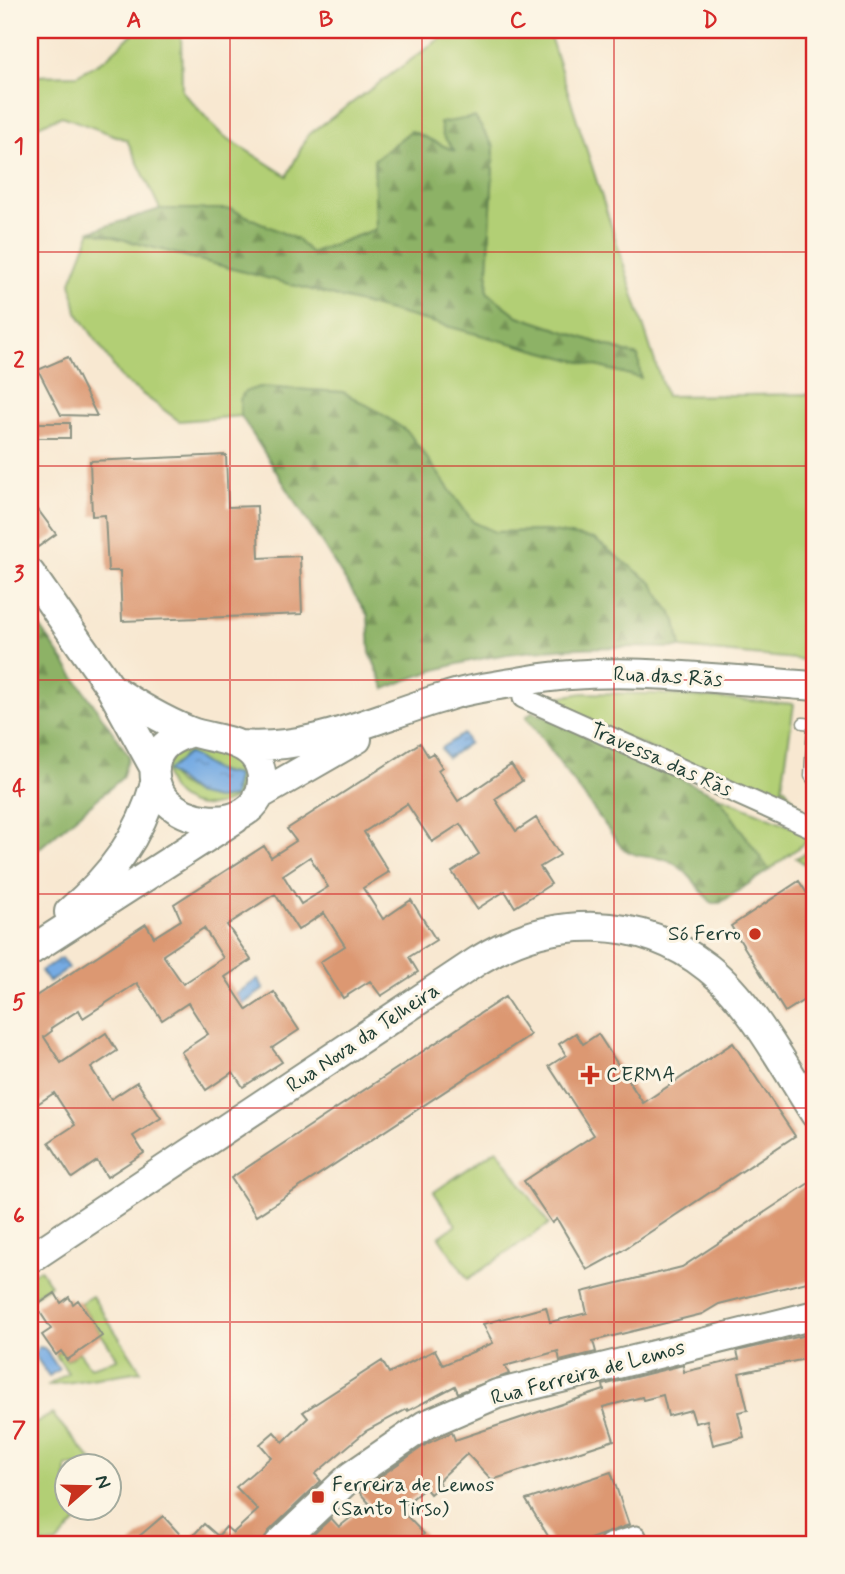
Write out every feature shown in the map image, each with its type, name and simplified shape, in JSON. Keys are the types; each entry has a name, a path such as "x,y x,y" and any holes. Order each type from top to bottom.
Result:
{"main road":[{"path":"30,573 110,687 164,799 202,820 222,821 252,804 262,783 261,769 254,756 240,745"},
{"name":"Rua das Rãs","path":"401,712 446,696 522,681 618,673 815,686"},
{"path":"110,687 151,714 191,732 240,745 264,747 320,739 401,712"},
{"path":"30,949 252,804 401,712"},
{"path":"30,949 125,855 146,815 155,776 156,758 165,744 191,732"},
{"name":"Rua Nova da Telheira","path":"30,1259 480,960 517,939 548,930 601,925 631,929 680,949 710,968 742,1006 815,1114"},
{"name":"Rua Ferreira de Lemos","path":"279,1544 351,1476 425,1425 473,1404 497,1394 815,1315"}],"street":[{"name":"Travessa das Rãs","path":"522,681 523,698 815,829"},
{"path":"608,1544 636,1536"}],"lane":[{"path":"803,723 813,724 810,776 815,783"}],"green space":[{"path":"137,30 181,30 182,91 221,134 287,176 308,135 452,30 548,30 666,396 815,394 815,661 681,648 676,621 547,531 495,532 473,522 408,432 343,392 259,387 240,400 241,416 179,421 122,379 77,312 71,282 91,231 641,378 637,356 518,316 487,292 494,147 456,152 411,131 375,159 376,229 310,253 298,240 231,209 160,209 127,140 62,116 30,129 30,76 77,75 105,59"},
{"path":"475,117 494,147 487,292 518,316 638,356 641,378 91,231 160,209 231,209 298,240 311,253 376,229 374,160 411,131 455,151 443,136 440,123"},
{"path":"259,387 343,392 376,410 408,432 473,522 495,532 547,531 594,539 652,583 676,621 681,648 605,647 530,651 457,664 385,689 370,653 368,616 241,416 240,400 244,392"},
{"path":"30,612 129,756 122,778 30,856"},
{"path":"583,693 658,694 794,704 782,788 785,788 807,818 540,700"},
{"path":"533,711 718,796 769,870 720,903 712,903 676,865 663,859 635,855 622,848 526,717"},
{"path":"189,748 206,750 230,760 241,772 244,780 237,797 214,806 192,804 182,799 168,782 165,769 172,756","holes":["188,753 216,771 237,775 233,797 216,799 195,794 176,782 168,771"]},
{"path":"718,796 807,833 808,840 769,870"},
{"path":"815,849 815,871 796,858"},
{"path":"497,1149 549,1224 468,1279 439,1237 456,1225 434,1192"},
{"path":"40,1269 50,1285 30,1299 30,1275"},
{"path":"92,1296 141,1371 47,1386 68,1373 56,1355 61,1351 67,1360 79,1352 90,1367 118,1359 80,1303"},
{"path":"52,1414 85,1452 52,1452 52,1522 77,1522 56,1544 30,1544 30,1426"}],"water":[{"path":"463,734 469,743 447,758 441,748"},
{"path":"188,753 216,771 237,775 233,797 216,799 195,794 167,771"},
{"path":"61,958 68,968 49,982 41,971"},
{"path":"258,979 264,989 243,1004 236,994"},
{"path":"39,1347 44,1348 59,1369 49,1376 34,1354"}],"building":[{"path":"68,357 97,416 61,415 38,370"},
{"path":"30,423 70,423 70,438 30,438"},
{"path":"226,455 228,507 257,506 259,558 300,556 302,614 122,621 120,571 108,571 105,515 92,516 90,461"},
{"path":"30,499 56,534 38,547 30,535"},
{"path":"420,743 428,756 433,753 442,767 438,770 458,801 511,765 522,781 495,799 516,831 536,818 560,855 540,867 551,884 515,907 505,891 477,909 452,872 479,854 460,824 432,842 407,804 364,832 389,872 363,888 383,919 411,900 436,940 409,957 418,972 381,996 370,981 343,998 320,962 345,946 324,913 298,930 275,894 227,925 251,960 225,977 247,1010 274,992 299,1030 272,1048 282,1062 243,1087 233,1072 206,1090 181,1052 208,1034 188,1003 162,1020 137,983 83,1018 79,1010 51,1028 52,1031 44,1037 61,1063 106,1033 117,1051 91,1068 111,1099 137,1082 161,1118 133,1136 144,1153 107,1177 97,1161 72,1178 49,1142 75,1125 54,1093 30,1109 30,1000 146,924 154,937 181,920 174,904 264,846 271,857 296,841 287,829","holes":["310,857 328,887 301,904 283,875","204,928 223,958 183,984 163,955"]},
{"path":"799,881 815,906 815,993 785,1012 731,926"},
{"path":"505,997 530,1035 256,1216 231,1178"},
{"path":"576,1033 583,1044 598,1034 643,1103 733,1043 795,1136 620,1252 587,1270 557,1219 552,1223 524,1181 594,1135 549,1066 566,1055 559,1044"},
{"path":"815,1179 815,1280 719,1304 702,1314 593,1341 596,1352 560,1361 558,1351 505,1366 509,1374 458,1393 455,1386 366,1431 315,1474 321,1481 268,1532 263,1544 130,1544 163,1516 187,1542 204,1524 218,1536 226,1527 233,1533 258,1510 236,1487 271,1457 260,1444 274,1432 283,1442 308,1418 303,1412 382,1361 389,1373 435,1350 443,1365 493,1343 483,1324 546,1307 550,1322 587,1313 582,1292 682,1267"},
{"path":"55,1293 61,1303 69,1297 73,1304 78,1300 102,1336 67,1360 61,1351 56,1355 42,1335 51,1329 36,1306"},
{"path":"815,1333 815,1357 739,1373 748,1410 738,1412 744,1437 713,1445 707,1420 695,1423 691,1410 668,1416 663,1395 643,1400 642,1397 603,1407 614,1440 492,1480 467,1454 438,1481 441,1485 430,1494 425,1488 400,1509 424,1534 412,1544 303,1544 331,1518 339,1527 369,1503 359,1492 372,1482 428,1443 452,1432 455,1440 604,1390 603,1385 683,1365 684,1372 739,1359 737,1351"},
{"path":"611,1472 629,1525 576,1544 553,1544 526,1500"}],"place":[{"name":"Só Ferro","path":"755,934"},
{"name":"CERMA","path":"590,1075"},
{"name":"Ferreira de Lemos (Santo Tirso)","path":"318,1497"}]}
